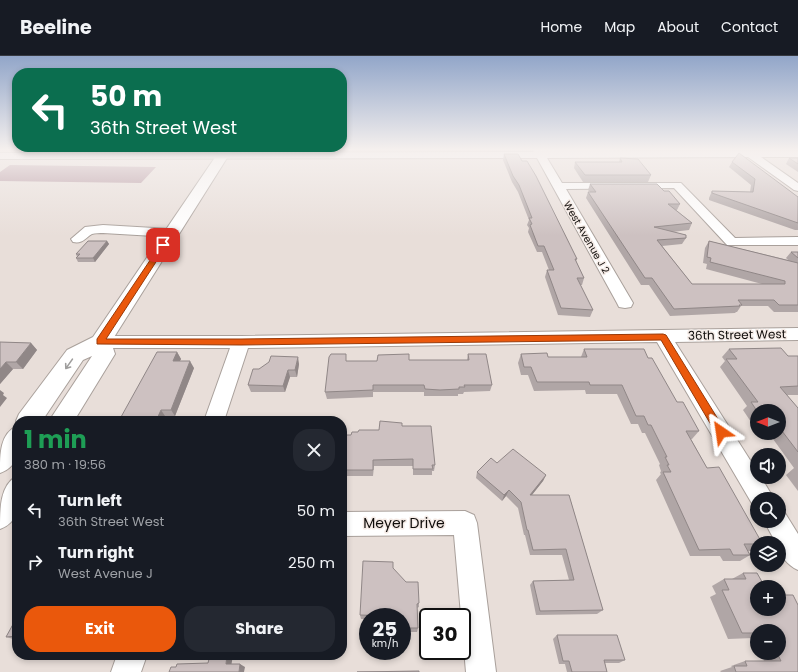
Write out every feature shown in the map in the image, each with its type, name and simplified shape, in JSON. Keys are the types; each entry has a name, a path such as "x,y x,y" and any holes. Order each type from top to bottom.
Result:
{"main road":[{"path":"32,416 75,355 100,342 208,179"},
{"path":"64,416 104,354 100,342"},
{"path":"0,461 12,444"},
{"path":"0,515 12,497"}],"street":[{"name":"West Avenue J 2","path":"554,179 625,303"},
{"path":"785,179 798,188"},
{"path":"558,186 676,185 732,242 798,241"},
{"path":"78,239 90,230 97,229 171,233"},
{"name":"36th Street West","path":"100,342 241,342 798,334"},
{"path":"663,337 758,492"},
{"path":"216,416 241,342"},
{"name":"Meyer Drive","path":"347,524 465,523 481,672"},
{"path":"780,528 798,557"},
{"path":"126,672 130,660"}],"shaded area":[{"path":"0,179 145,179 141,183 0,181"}],"building":[{"path":"515,179 537,179 577,259 575,259 584,278 577,278 593,310 561,308 547,270 554,270 544,246 538,246 530,225 532,224 529,218 532,218 519,185"},
{"path":"755,179 774,179 798,197 798,223 712,193 712,191 753,192"},
{"path":"590,184 657,184 664,191 669,191 680,204 668,204 692,223 654,227 686,235 686,238 657,240 692,284 785,284 785,281 710,262 711,258 707,257 709,241 798,263 798,305 779,305 774,300 738,300 742,305 674,309 652,278 645,278 588,192 596,192"},
{"path":"88,241 107,241 93,258 76,258 80,254 76,254"},
{"path":"791,252 798,252 798,258"},
{"path":"0,342 31,343 16,362 6,362 0,369"},
{"path":"781,348 788,356 798,356 798,386 780,387 798,408 798,452 786,436 786,404 752,404 751,402 758,402 726,359 737,359 729,349"},
{"path":"584,349 644,349 648,358 652,358 677,402 683,402 699,431 686,431 707,468 719,467 750,522 750,528 754,528 758,536 750,536 750,544 744,544 750,555 733,555 730,549 699,550 663,472 671,472 667,465 669,465 665,457 667,457 651,425 648,425 644,416 636,416 622,385 590,385 589,382 537,382 531,367 524,367 521,354 547,353 548,357 587,357"},
{"path":"157,352 177,352 173,361 190,361 171,410 161,410 158,416 122,416"},
{"path":"331,354 346,354 346,361 377,361 378,355 409,354 409,360 469,360 468,354 486,354 492,385 464,385 465,387 459,387 459,389 440,390 425,389 424,385 373,385 373,390 325,392 329,357"},
{"path":"271,356 298,357 295,370 288,370 283,386 248,385 253,369 259,369 269,362"},
{"path":"380,421 402,423 402,426 431,426 435,465 432,465 433,469 413,469 413,459 373,460 373,470 347,470 347,435 351,435 352,432 358,432 359,430 379,430"},
{"path":"513,449 546,475 530,495 569,495 603,610 540,611 533,581 574,580 566,549 533,550 521,502 509,490 504,495 477,472 491,458 497,463"},
{"path":"363,561 393,562 393,568 406,582 418,582 418,628 411,628 411,608 360,608"},
{"path":"743,573 757,573 761,580 750,580 750,616 786,616 786,595 793,595 798,605 798,672 736,672 734,666 747,666 745,661 786,660 786,624 750,624 750,633 742,633 722,590 729,590 724,579 746,579"},
{"path":"12,626 12,636 6,637"},
{"path":"557,635 617,635 625,660 604,660 607,672 572,672 569,661 563,661"},
{"path":"209,660 226,660 226,664 240,664 239,672 169,672 171,667 176,667 177,664 208,663"},
{"path":"419,671 419,672 357,672"}],"route":[{"path":"163,245 100,342 241,342 663,337 721,432"}]}
